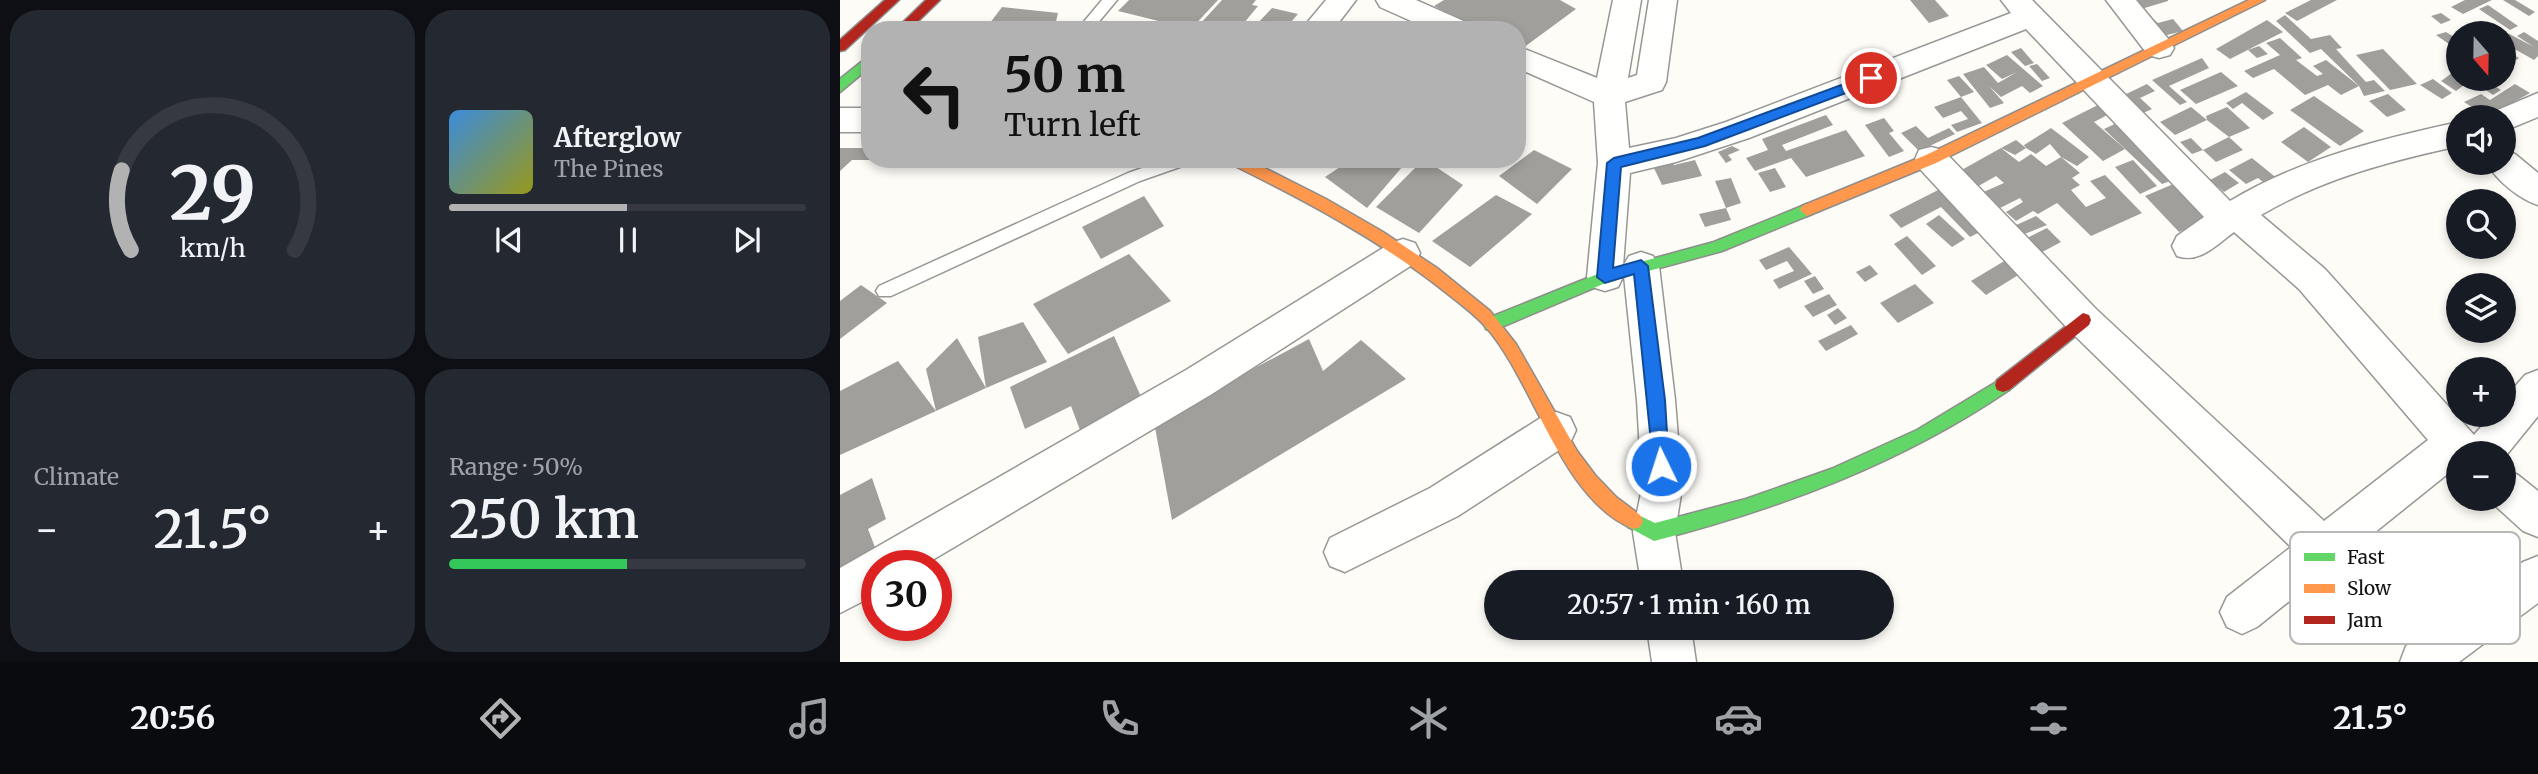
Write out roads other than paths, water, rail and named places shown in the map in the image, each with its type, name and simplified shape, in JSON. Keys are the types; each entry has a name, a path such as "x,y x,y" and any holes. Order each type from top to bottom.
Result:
{"street":[{"path":"869,21 893,0"},
{"path":"911,21 934,0"},
{"path":"1324,21 1342,0"},
{"path":"1390,0 1438,21"},
{"path":"1627,0 1609,96 1623,271 1656,400 1662,488 1654,532 1660,570"},
{"path":"1526,60 1609,96 1651,82 1662,0"},
{"path":"2120,0 2159,48"},
{"path":"1492,324 1623,271 1717,247 1931,159 2259,0"},
{"path":"1614,163 1700,143 1849,88 1960,40 2023,8 2092,80 2231,216 2290,258 2312,279 2459,441"},
{"path":"840,47 861,28"},
{"path":"840,87 861,67"},
{"path":"2516,114 2538,104"},
{"path":"840,120 861,120"},
{"path":"2189,246 2231,216 2305,177 2351,159 2446,137"},
{"path":"1931,159 2083,320 2305,532"},
{"path":"1252,168 1317,201 1403,253 1450,286 1492,324 1556,430 1605,497 1625,516 1654,532 1714,519 1834,478 1981,400 2083,320"},
{"path":"2516,174 2538,192"},
{"path":"912,550 1199,382 1403,253"},
{"path":"2477,441 2538,387"},
{"path":"1345,552 1444,502 1556,430"},
{"path":"2348,532 2446,464"},
{"path":"2516,498 2538,517"},
{"path":"2242,612 2290,575"},
{"path":"2520,590 2538,577"},
{"path":"840,592 861,580"},
{"path":"1671,640 1674,662"},
{"path":"2422,662 2447,644"}],"lane":[{"path":"1092,21 1110,0"},
{"path":"886,291 1134,177 1160,168"}]}
